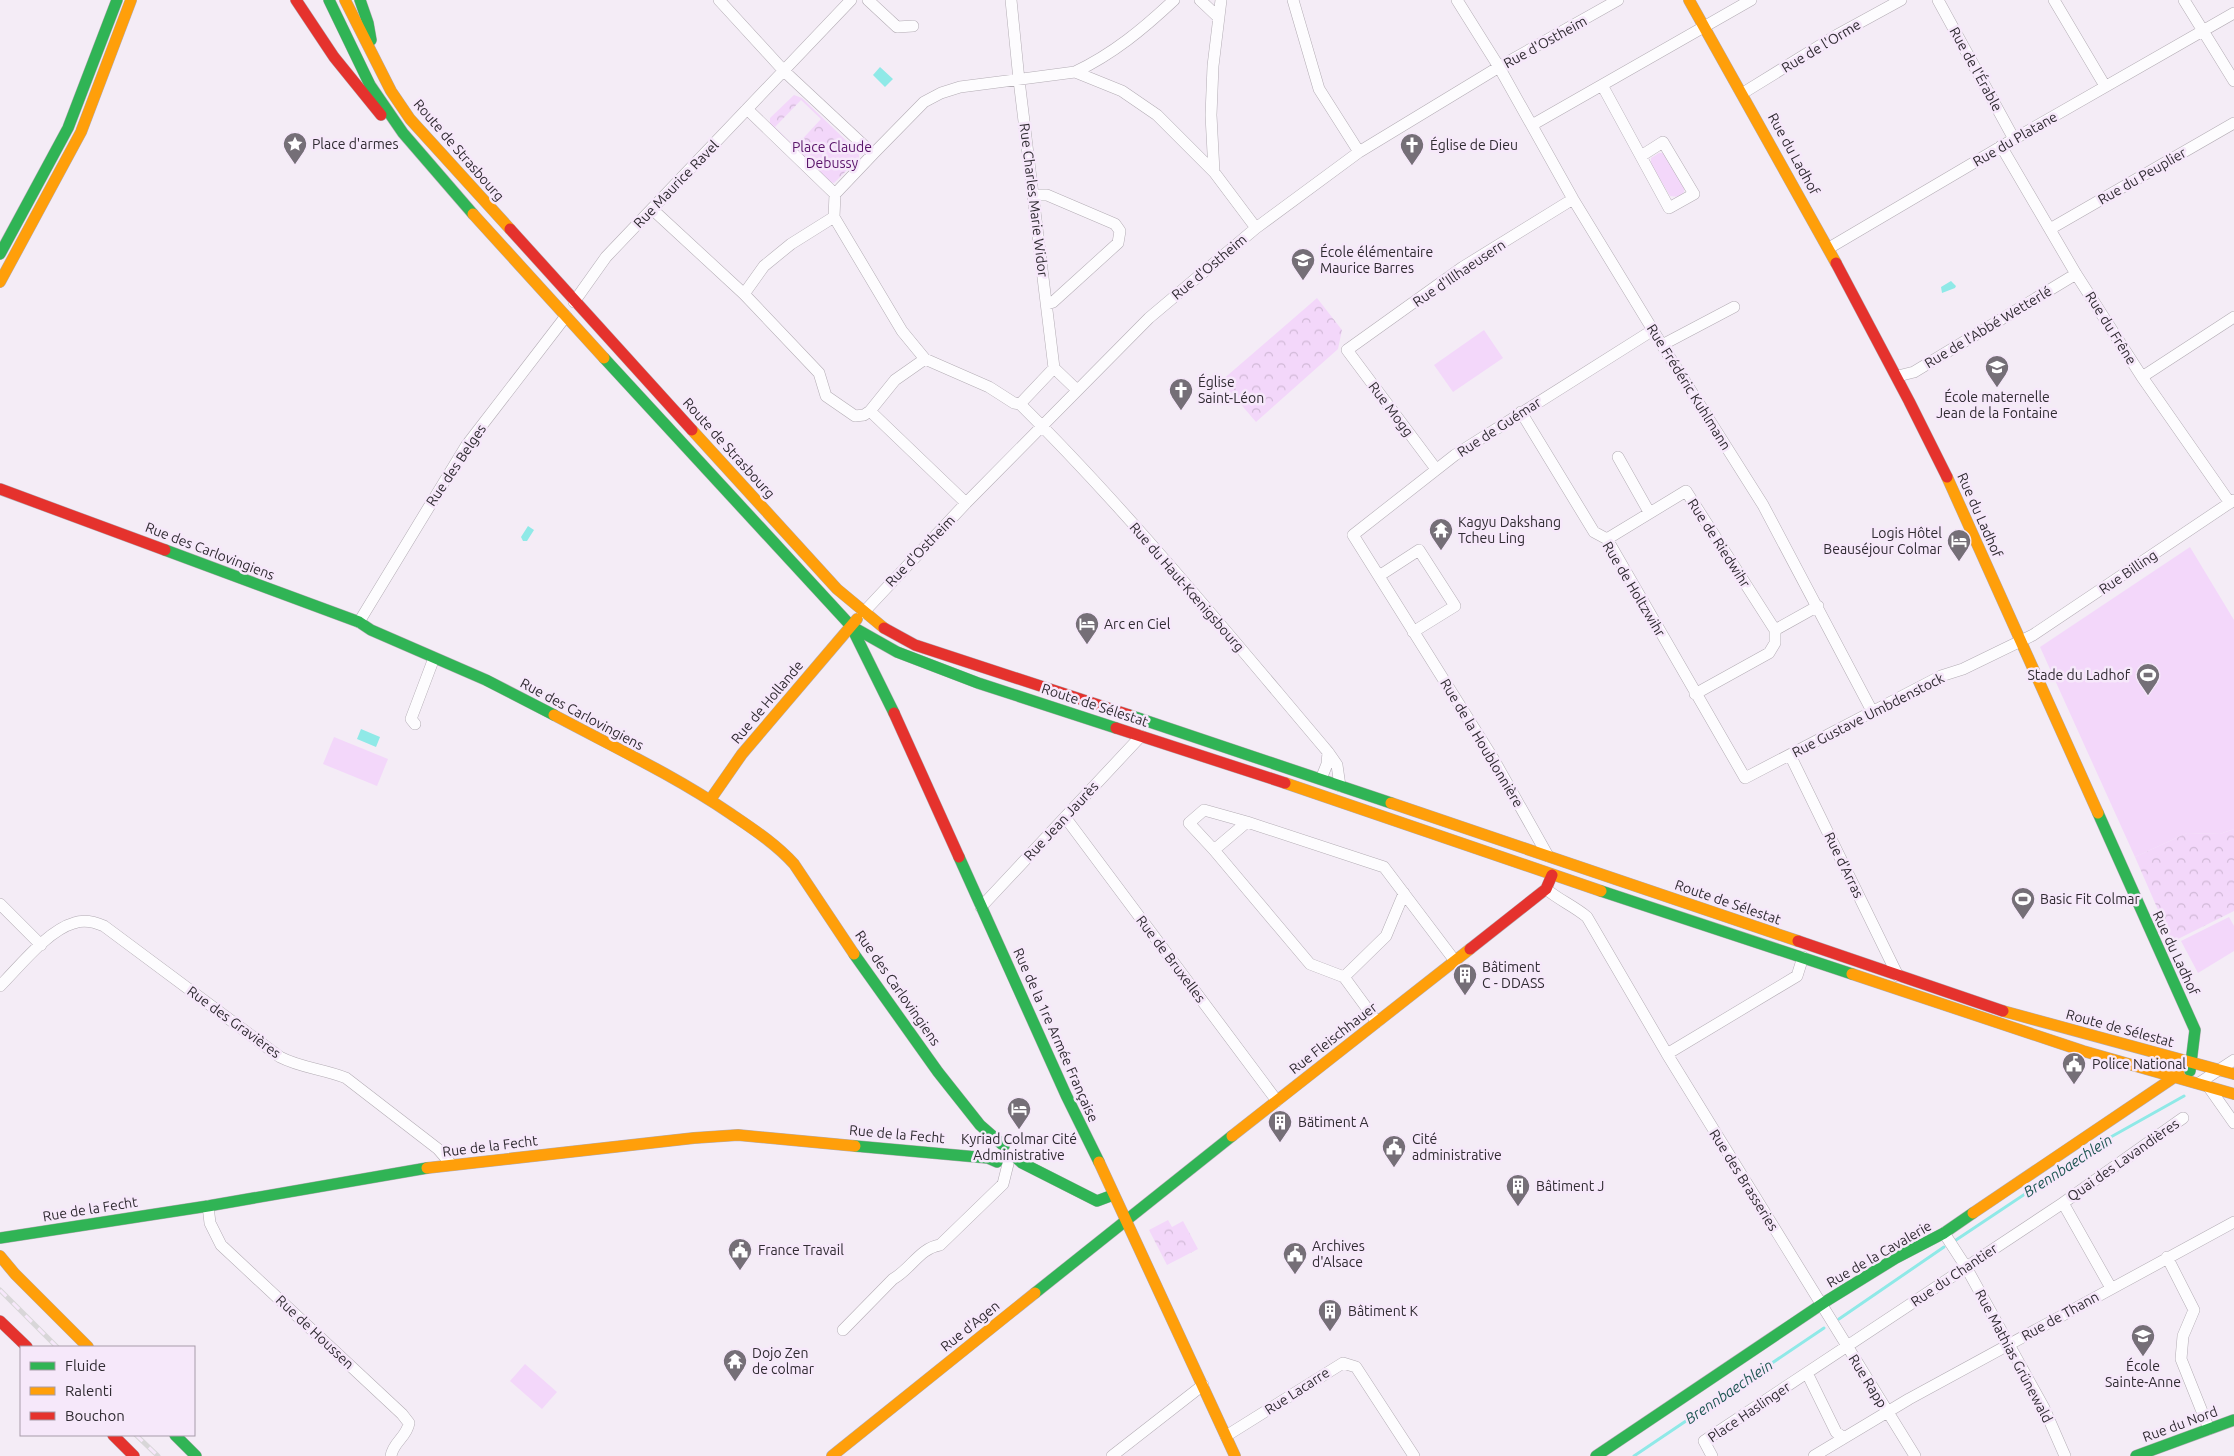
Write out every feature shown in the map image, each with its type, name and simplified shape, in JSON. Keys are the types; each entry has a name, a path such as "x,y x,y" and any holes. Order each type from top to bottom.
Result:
{"main road":[{"path":"0,254 68,128 117,0"},
{"path":"0,282 81,132 131,0"},
{"path":"296,0 334,57 379,114 403,133"},
{"path":"329,0 370,85 403,133 456,196 851,626"},
{"name":"Route de Strasbourg","path":"345,0 391,91 410,119 574,302 837,589 863,613"},
{"name":"Route de Strasbourg","path":"360,0 368,23 373,54"},
{"name":"Rue du Ladhof","path":"1689,0 1829,248 1898,376 1939,459 2195,1030 2191,1063 2199,1083"},
{"path":"566,316 574,302"},
{"name":"Rue des Carlovingiens","path":"0,479 24,497"},
{"name":"Rue des Carlovingiens","path":"3,493 24,497 359,622 372,630 486,680 669,776 710,800 782,851 794,864 914,1038 947,1084 993,1139 1004,1157"},
{"name":"Rue de Hollande","path":"710,800 742,754 863,613"},
{"name":"Route de Sélestat","path":"863,613 885,629 914,645 1041,685 1321,779 1898,976 2026,1018 2234,1074"},
{"name":"Route de Sélestat","path":"851,626 897,652 978,683 1336,799 1552,875 2083,1051 2199,1083 2226,1095"},
{"name":"Rue de la 1re Armée Française","path":"851,626 880,664 981,907 1066,1095 1113,1194 1127,1219 1235,1456"},
{"path":"880,664 897,652"},
{"path":"1336,799 1340,786"},
{"path":"1548,856 1552,875"},
{"name":"Rue Fleischhauer","path":"1127,1219 1546,889 1552,875"},
{"path":"1896,989 1898,976"},
{"name":"Rue de la Cavalerie","path":"1596,1456 1821,1306 1896,1258 1944,1233 2176,1077 2191,1063"},
{"path":"2226,1095 2234,1080"},
{"name":"Rue de la Fecht","path":"0,1238 208,1206 451,1164 738,1135 1004,1157 1096,1201 1113,1194"},
{"name":"Rue d'Agen","path":"832,1456 1127,1219"},
{"path":"0,1256 15,1274 87,1346"},
{"path":"0,1320 26,1346"},
{"name":"Rue du Nord","path":"2136,1456 2234,1420"},
{"path":"115,1436 134,1456"},
{"path":"176,1436 196,1456"}],"street":[{"path":"719,0 784,71 872,154"},
{"name":"Rue Maurice Ravel","path":"574,302 606,257 851,0"},
{"path":"868,0 897,28 913,26"},
{"name":"Rue Charles Marie Widor","path":"1011,0 1054,368"},
{"path":"652,209 744,294 819,373 826,396 855,416 864,415 870,411 895,380 925,359 902,331 834,218 835,194 924,102 941,92 960,86 1074,72 1096,62 1137,34 1174,0"},
{"path":"1200,0 1219,18"},
{"path":"1214,172 1211,116 1222,0"},
{"name":"Rue Frédéric Kuhlmann","path":"1457,0 1499,67 1573,199 1662,345 1764,505 1872,711"},
{"name":"Rue d'Ostheim","path":"863,613 966,503 1149,318 1256,228 1359,152 1499,67 1618,0"},
{"path":"1532,125 1751,0"},
{"name":"Rue de l'Orme","path":"1743,93 1837,35 1901,0"},
{"name":"Rue de l'Érable","path":"1938,0 2014,139"},
{"path":"2054,0 2105,86"},
{"path":"2184,0 2234,81"},
{"path":"1296,1 1319,89 1359,152"},
{"name":"Rue du Platane","path":"1829,248 2001,146 2234,13"},
{"path":"1074,72 1122,92 1157,115 1214,172 1256,228"},
{"path":"1602,85 1669,208 1694,194 1663,142 1641,156"},
{"path":"747,109 835,194"},
{"name":"Rue du Peuplier","path":"2050,228 2234,123"},
{"name":"Rue du Frêne","path":"2001,146 2076,274 2142,377 2232,502"},
{"path":"1033,195 1047,195 1115,224 1120,232 1118,243 1053,302 1046,304"},
{"name":"Rue d'Illhaeusern","path":"1347,350 1463,267 1573,199"},
{"path":"744,294 764,266 791,244 834,218"},
{"name":"Rue de l'Abbé Wetterlé","path":"1898,376 1914,372 2076,274"},
{"path":"1662,345 1734,307"},
{"name":"Rue des Belges","path":"359,622 466,446 566,316"},
{"path":"2142,377 2234,317"},
{"name":"Rue de Guémar","path":"1353,535 1436,469 1521,412 1653,330"},
{"name":"Rue Mogg","path":"1347,350 1436,469"},
{"name":"Rue du Haut-Kœnigsbourg","path":"925,359 989,386 1014,403 1020,404 1074,458 1182,580 1328,752 1337,765 1340,786"},
{"path":"1020,404 1054,368 1077,390"},
{"path":"870,411 966,503"},
{"name":"Rue de Holtzwihr","path":"1521,412 1594,532 1607,539 1745,778"},
{"path":"1618,457 1649,512"},
{"name":"Rue de Riedwihr","path":"1607,539 1686,491 1775,630"},
{"name":"Rue Billing","path":"2020,642 2232,502"},
{"name":"Rue de la Houblonnière","path":"1353,535 1494,760 1548,856"},
{"path":"1379,576 1419,550 1455,606 1413,632"},
{"path":"1695,694 1769,653 1775,643 1775,630 1818,606"},
{"name":"Rue Gustave Umbdenstock","path":"1745,778 1941,676 1964,670 2020,642"},
{"path":"415,724 412,719 434,658"},
{"name":"Rue Jean Jaurès","path":"981,907 1141,736"},
{"path":"1321,779 1327,764 1328,752"},
{"name":"Rue d'Arras","path":"1790,755 1898,976"},
{"path":"1377,1022 1344,977 1310,964 1189,823 1204,810 1247,822 1384,867 1455,961"},
{"name":"Rue de Bruxelles","path":"1065,817 1277,1101"},
{"path":"1214,850 1247,822"},
{"name":"Rue des Brasseries","path":"1546,889 1560,900 1574,906 1586,917 1667,1054 1821,1306"},
{"path":"1344,977 1386,936 1404,893"},
{"path":"0,904 41,945"},
{"name":"Rue des Gravières","path":"0,986 41,945 59,930 75,922 92,921 104,926 280,1057 298,1065 346,1078 438,1149 451,1164"},
{"path":"1667,1054 1797,976 1803,957"},
{"path":"2199,1083 2234,1060"},
{"path":"2226,1095 2234,1122"},
{"name":"Quai des Lavandières","path":"2063,1203 2183,1118"},
{"path":"843,1330 893,1279 901,1274 929,1247 940,1245 1003,1184 1004,1157"},
{"path":"2063,1203 2111,1288"},
{"name":"Rue du Chantier","path":"1846,1347 2063,1203"},
{"name":"Rue de Houssen","path":"208,1206 210,1223 222,1245 406,1418 409,1423 408,1432 392,1448 391,1456"},
{"name":"Rue de Thann","path":"1887,1413 2167,1257 2234,1222"},
{"name":"Rue Mathias Grünewald","path":"1944,1233 1966,1267 2044,1408 2066,1456"},
{"path":"2167,1257 2194,1310 2183,1336 2181,1359 2209,1429"},
{"name":"Rue Rapp","path":"1821,1306 1915,1456"},
{"name":"Place Haslinger","path":"1712,1456 1704,1441 1846,1347"},
{"name":"Rue Lacarre","path":"1226,1436 1343,1363 1356,1367 1414,1456"},
{"path":"1807,1373 1836,1432 1838,1456"},
{"path":"1112,1456 1203,1385"},
{"path":"1814,1456 1887,1413"}],"green space":[{"name":"Place Claude Debussy","path":"794,95 802,98 859,153 859,158 834,183 830,182 770,124 770,118","holes":["801,100 821,119 795,147 775,127"]},
{"path":"1659,153 1663,153 1684,187 1684,192 1679,197 1670,196 1651,164 1651,158"},
{"path":"1317,298 1342,330 1338,349 1256,422 1221,381"},
{"path":"1484,330 1503,358 1453,392 1434,365"},
{"name":"Stade du Ladhof","path":"2190,547 2234,620 2234,829 2220,834 2187,833 2135,857 2040,647"},
{"path":"334,737 388,759 377,786 323,764"},
{"path":"2234,829 2234,911 2172,942 2135,857 2187,833 2220,834"},
{"path":"2229,917 2234,926 2234,951 2198,973 2181,941"},
{"path":"1168,1220 1172,1227 1183,1221 1198,1249 1167,1265 1149,1230"},
{"path":"525,1364 557,1392 542,1409 510,1381"}],"water":[{"path":"880,67 893,79 885,87 873,75"},
{"path":"1951,281 1956,286 1955,288 1942,293 1941,287"},
{"path":"528,526 534,530 527,541 523,541 521,537"},
{"path":"361,729 380,737 376,747 357,739"}],"waterway":[{"name":"Brennbaechlein","path":"1956,1240 2109,1138 2184,1096"},
{"name":"Brennbaechlein","path":"1839,1319 1944,1247"},
{"name":"Brennbaechlein","path":"1634,1456 1824,1328"}],"railway":[{"path":"0,1290 56,1346"},
{"path":"137,1436 158,1456"}],"traffic: fast":[{"path":"0,254 68,128 117,0"},
{"path":"329,0 370,85 403,133 473,214"},
{"path":"360,0 368,23 371,40"},
{"path":"604,358 851,626 894,713"},
{"path":"165,550 359,622 371,630 486,680 554,715"},
{"path":"851,626 897,652 978,683 1116,728"},
{"path":"1129,715 1391,803"},
{"path":"2098,813 2195,1030 2190,1071"},
{"path":"959,857 1066,1095 1099,1162"},
{"path":"1601,891 1852,974"},
{"path":"854,954 938,1072 980,1125 1004,1146"},
{"path":"1035,1293 1232,1136"},
{"path":"855,1146 988,1158 997,1162"},
{"path":"1014,1156 1022,1163 1097,1201 1113,1195"},
{"path":"0,1238 208,1206 427,1168"},
{"path":"1596,1456 1828,1300 1896,1258 1944,1233 1973,1213"},
{"path":"2136,1456 2234,1420"},
{"path":"176,1436 196,1456"}],"traffic: slow":[{"path":"0,282 81,132 131,0"},
{"path":"345,0 391,91 410,119 510,229"},
{"path":"1689,0 1836,263"},
{"path":"473,214 604,358"},
{"path":"692,430 837,589 884,628"},
{"path":"1947,477 2098,813"},
{"path":"710,800 742,754 857,619"},
{"path":"554,715 688,787 772,843 794,864 854,954"},
{"path":"1285,783 1601,891"},
{"path":"1391,803 1798,941"},
{"path":"1232,1136 1470,949"},
{"path":"1852,974 2083,1051 2234,1094"},
{"path":"2003,1011 2234,1074"},
{"path":"1973,1213 2179,1074"},
{"path":"427,1168 694,1138 738,1135 855,1146"},
{"path":"1099,1162 1235,1456"},
{"path":"0,1256 15,1274 87,1346"},
{"path":"832,1456 1035,1293"}],"traffic: jam":[{"path":"296,0 334,57 381,115"},
{"path":"510,229 692,430"},
{"path":"1836,263 1947,477"},
{"path":"0,489 165,550"},
{"path":"884,628 915,645 1129,715"},
{"path":"894,713 959,857"},
{"path":"1116,728 1285,783"},
{"path":"1470,949 1546,889 1552,875"},
{"path":"1798,941 2003,1011"},
{"path":"0,1321 26,1346"},
{"path":"114,1436 134,1456"}],"place":[{"name":"Place d'armes","path":"295,165"},
{"name":"Église de Dieu","path":"1412,166"},
{"name":"École élémentaire Maurice Barres","path":"1303,281"},
{"name":"École maternelle Jean de la Fontaine","path":"1997,388"},
{"name":"Église Saint-Léon","path":"1181,411"},
{"name":"Kagyu Dakshang Tcheu Ling","path":"1441,551"},
{"name":"Logis Hôtel Beauséjour Colmar","path":"1959,562"},
{"name":"Arc en Ciel","path":"1087,645"},
{"name":"Stade du Ladhof","path":"2148,696"},
{"name":"Basic Fit Colmar","path":"2023,920"},
{"name":"Bâtiment C - DDASS","path":"1465,996"},
{"name":"Police National","path":"2074,1085"},
{"name":"Kyriad Colmar Cité Administrative","path":"1019,1130"},
{"name":"Bätiment A","path":"1280,1143"},
{"name":"Cité administrative","path":"1394,1168"},
{"name":"Bâtiment J","path":"1518,1207"},
{"name":"France Travail","path":"740,1271"},
{"name":"Archives d'Alsace","path":"1295,1275"},
{"name":"Bâtiment K","path":"1330,1332"},
{"name":"École Sainte-Anne","path":"2143,1357"},
{"name":"Dojo Zen de colmar","path":"735,1382"}]}
